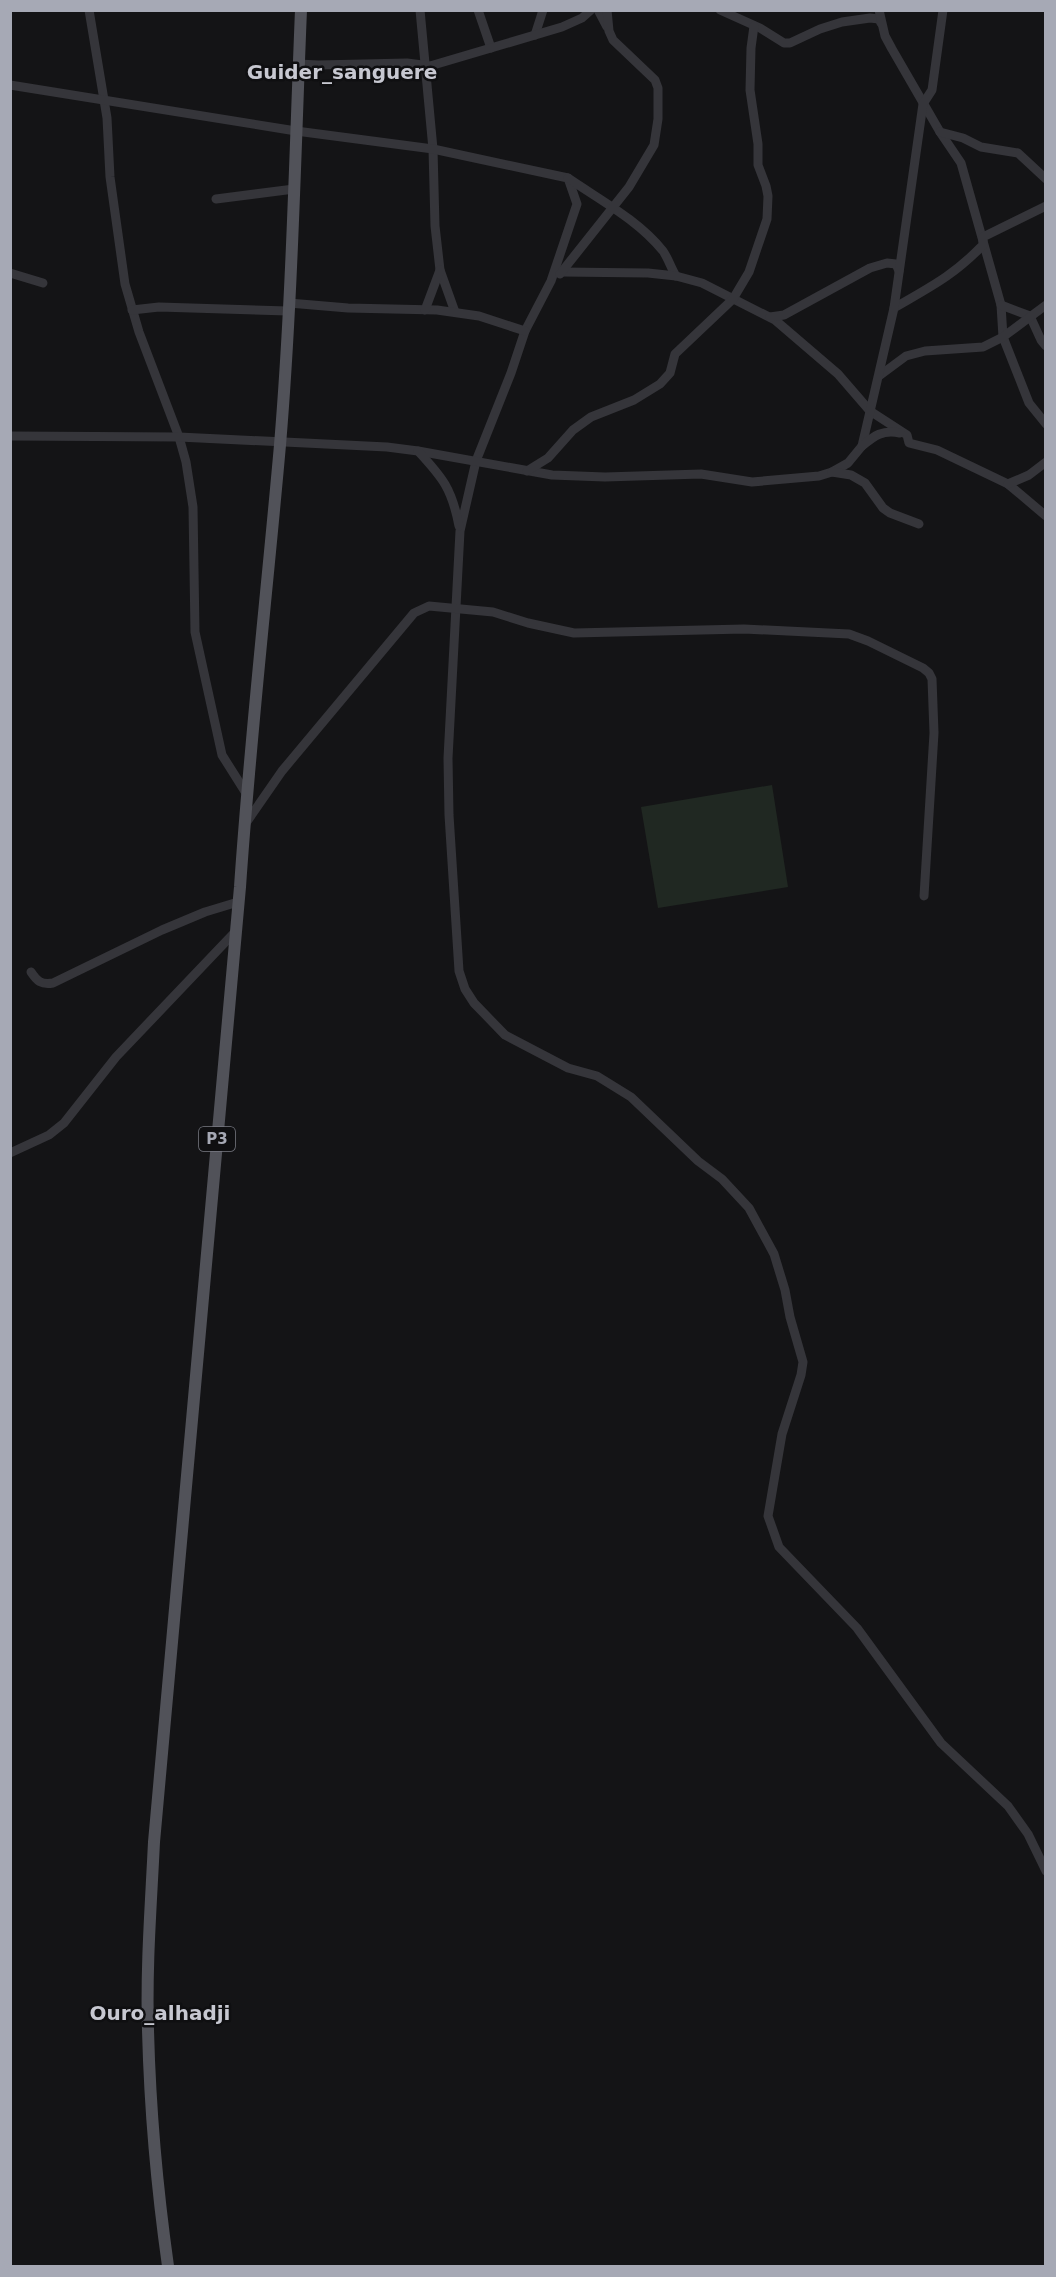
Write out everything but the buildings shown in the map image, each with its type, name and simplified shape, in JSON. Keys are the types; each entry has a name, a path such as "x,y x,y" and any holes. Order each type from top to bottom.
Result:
{"main road":[{"name":"P3","path":"168,2266 153,2118 148,2029 149,1929 172,1632 246,793 280,443 289,307 301,10"}],"street":[{"path":"89,10 107,118 112,189 125,284 132,310 186,462 193,507 195,632 222,755 246,793"},
{"path":"420,10 433,149 435,226 440,270 455,312"},
{"path":"478,10 491,48"},
{"path":"535,35 543,10"},
{"path":"299,64 407,63 430,66 562,27 582,18 591,10"},
{"path":"551,281 562,272 629,187 654,145 658,120 658,88 655,80 613,39 598,10"},
{"path":"607,10 609,31"},
{"path":"720,10 784,43 790,43 831,26 861,19 879,19 892,49 923,104 961,163 1001,305 1003,337 1029,403 1046,424"},
{"path":"879,10 883,27"},
{"path":"862,446 894,308 923,104 932,90 943,10"},
{"path":"528,471 548,458 573,430 591,417 634,400 660,384 670,373 675,354 733,299 749,272 767,219 768,196 758,165 758,144 750,90 754,26"},
{"path":"10,85 296,131 433,149 563,175 632,222 664,253 676,276"},
{"path":"940,132 963,138 981,147 1018,153 1046,179"},
{"path":"568,178 577,204 551,281 525,331 511,374 476,461 460,531 448,758 448,815 459,971 465,989 474,1003 506,1035 568,1068 597,1076 631,1097 698,1161 722,1179 749,1208 774,1254 803,1362 782,1434 768,1516 779,1547 857,1628 941,1743 1008,1806 1028,1834 1046,1871"},
{"path":"216,200 294,189"},
{"path":"983,237 1046,206"},
{"path":"894,308 946,279 963,266 983,245 983,237"},
{"path":"770,317 790,312 870,268 887,263 896,264 899,271"},
{"path":"425,310 440,270"},
{"path":"562,272 648,273 676,276 702,283 770,317 838,374 870,411 907,435 909,443 937,450 1008,484 1046,516"},
{"path":"10,273 43,284"},
{"path":"1001,305 1030,316 1041,340 1046,345"},
{"path":"879,376 906,356 926,351 983,348 1003,337 1046,305"},
{"path":"132,310 159,307 425,310 479,316 525,331"},
{"path":"10,436 178,437 387,447 552,475 605,477 701,474 752,482 819,476 848,463 862,446 881,432 891,431 907,435"},
{"path":"418,451 440,476 454,500 460,531"},
{"path":"1008,484 1029,475 1046,462"},
{"path":"832,472 851,475 865,483 883,508 919,524"},
{"path":"244,825 282,771 414,613 429,606 493,612 528,623 574,633 744,629 849,634 922,668 929,672 932,680 934,709 929,840 924,896"},
{"path":"31,972 40,983 45,985 53,983 80,972 162,930 205,912 238,902"},
{"path":"10,1153 49,1135 64,1123 116,1057 235,932"}],"shaded area":[{"path":"772,785 788,887 658,908 641,807"}],"district":[{"name":"Guider_sanguere","path":"342,72"},
{"name":"Ouro_alhadji","path":"160,2013"}]}
